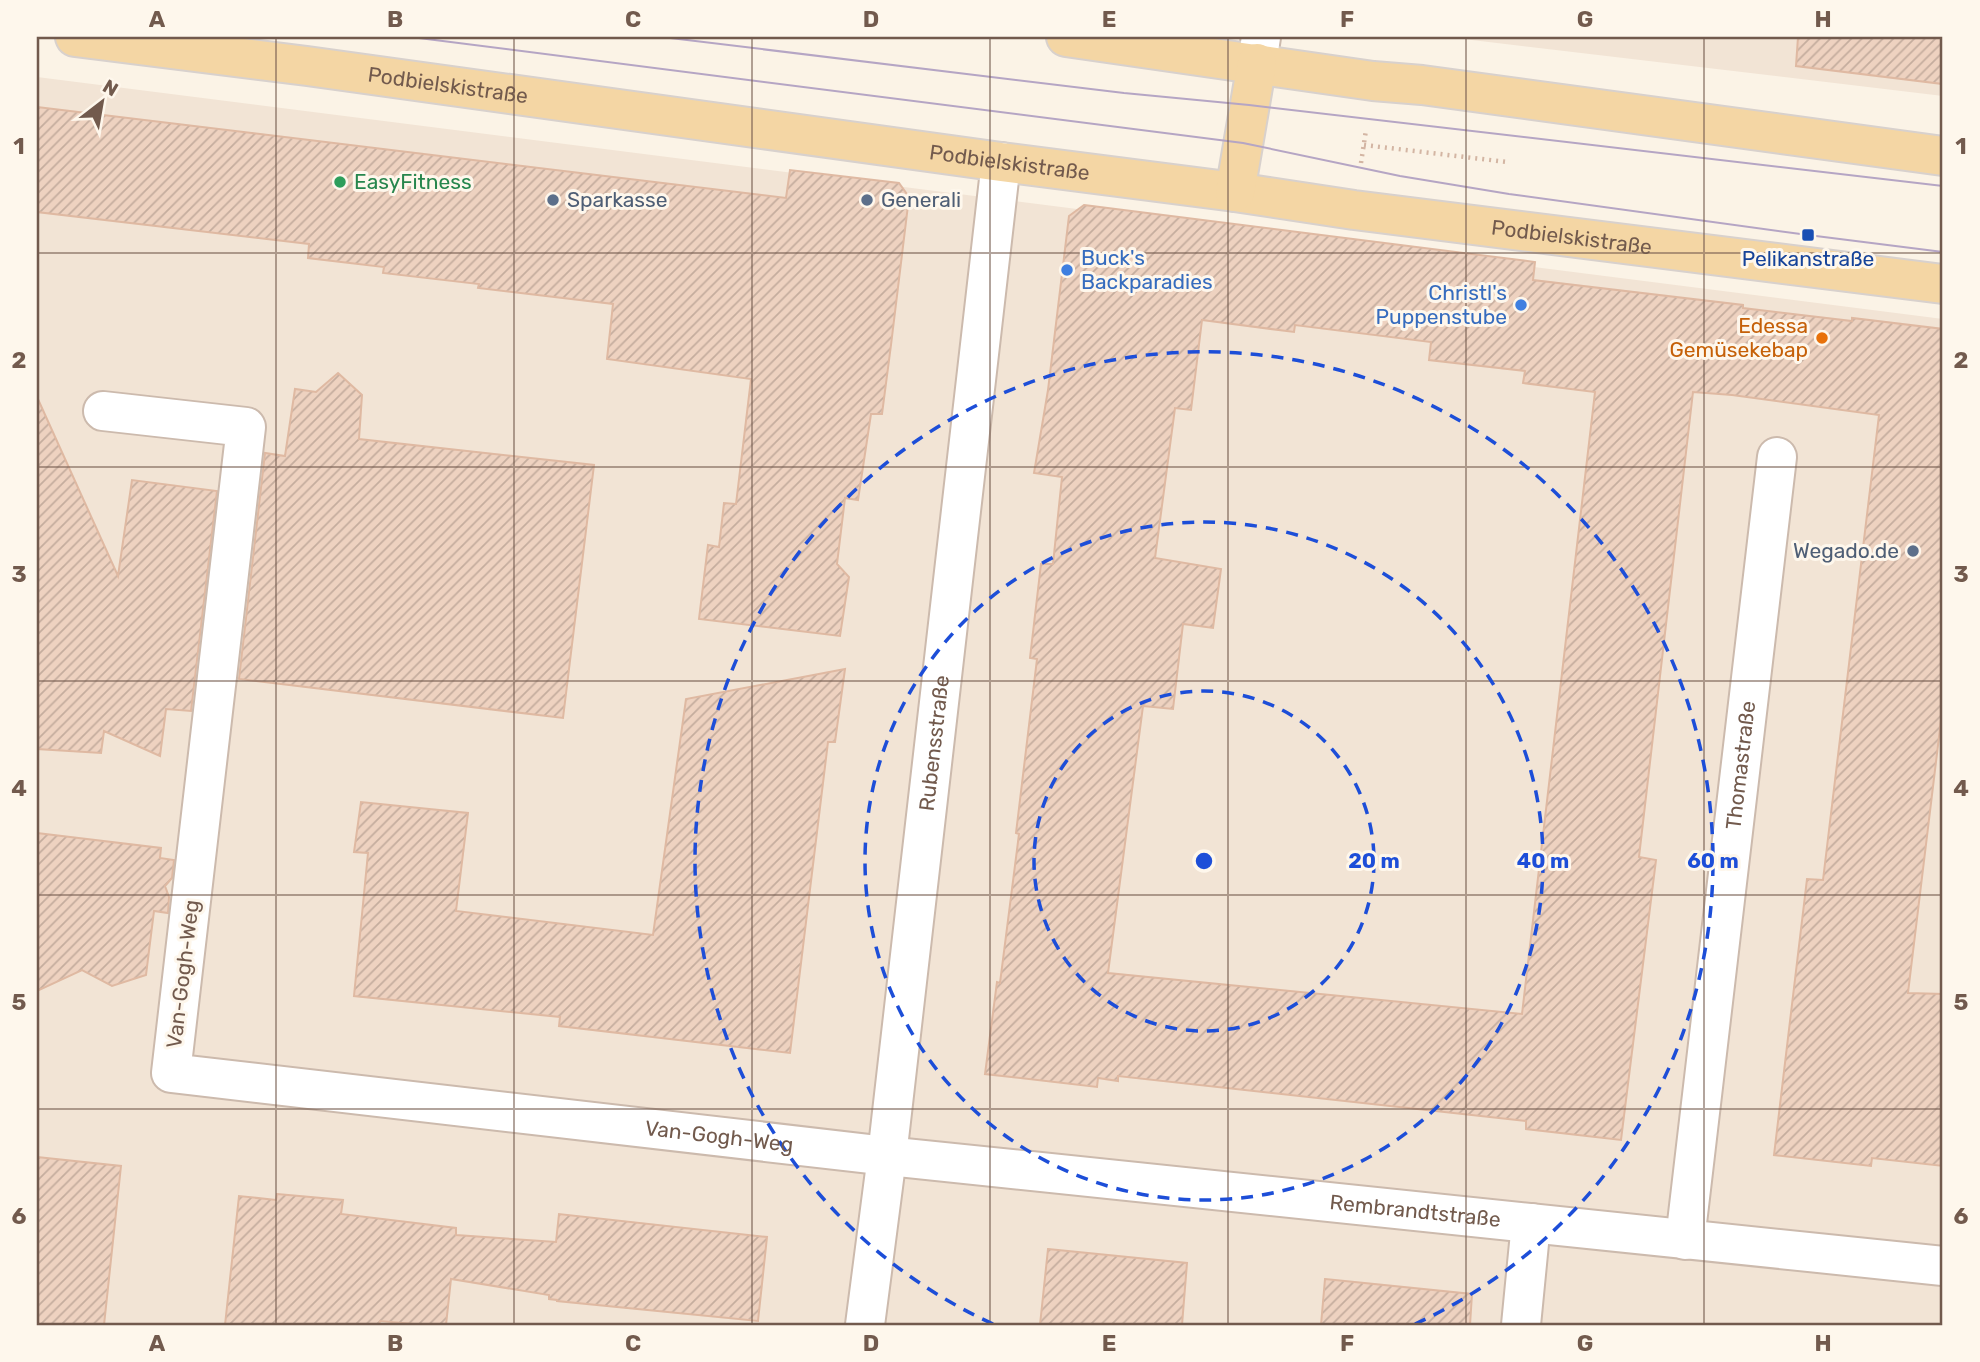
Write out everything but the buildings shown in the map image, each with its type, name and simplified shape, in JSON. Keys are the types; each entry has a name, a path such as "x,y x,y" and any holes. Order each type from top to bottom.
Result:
{"main road":[{"name":"Podbielskistraße","path":"75,37 309,51 1001,162 1354,210 1943,284"},
{"path":"1066,37 1259,50 1373,81 1422,85 1943,156"},
{"path":"1235,192 1259,50"}],"street":[{"name":"Rubensstraße","path":"865,1325 887,1156 1001,162"},
{"name":"Van-Gogh-Weg","path":"103,411 246,428 171,1073 887,1156"},
{"name":"Thomastraße","path":"1685,1240 1777,457"},
{"name":"Rembrandtstraße","path":"887,1156 1943,1266"},
{"path":"1521,1325 1531,1223"}],"path":[{"path":"1354,210 1373,81"},
{"path":"1364,145 1507,162"}],"shaded area":[{"path":"1447,37 1943,37 1943,96"},
{"path":"37,77 1943,319 1943,1325 37,1325"}],"tram line":[{"path":"411,37 1243,143 1400,176 1509,194 1943,252"},
{"path":"662,37 1124,93 1249,105 1943,186"}],"place":[{"name":"EasyFitness","path":"340,182"},
{"name":"Sparkasse","path":"553,200"},
{"name":"Generali","path":"867,200"},
{"name":"Pelikanstraße","path":"1808,235"},
{"name":"Buck's Backparadies","path":"1067,270"},
{"name":"Christl's Puppenstube","path":"1521,305"},
{"name":"Edessa Gemüsekebap","path":"1822,338"},
{"name":"Wegado.de","path":"1913,551"}]}
